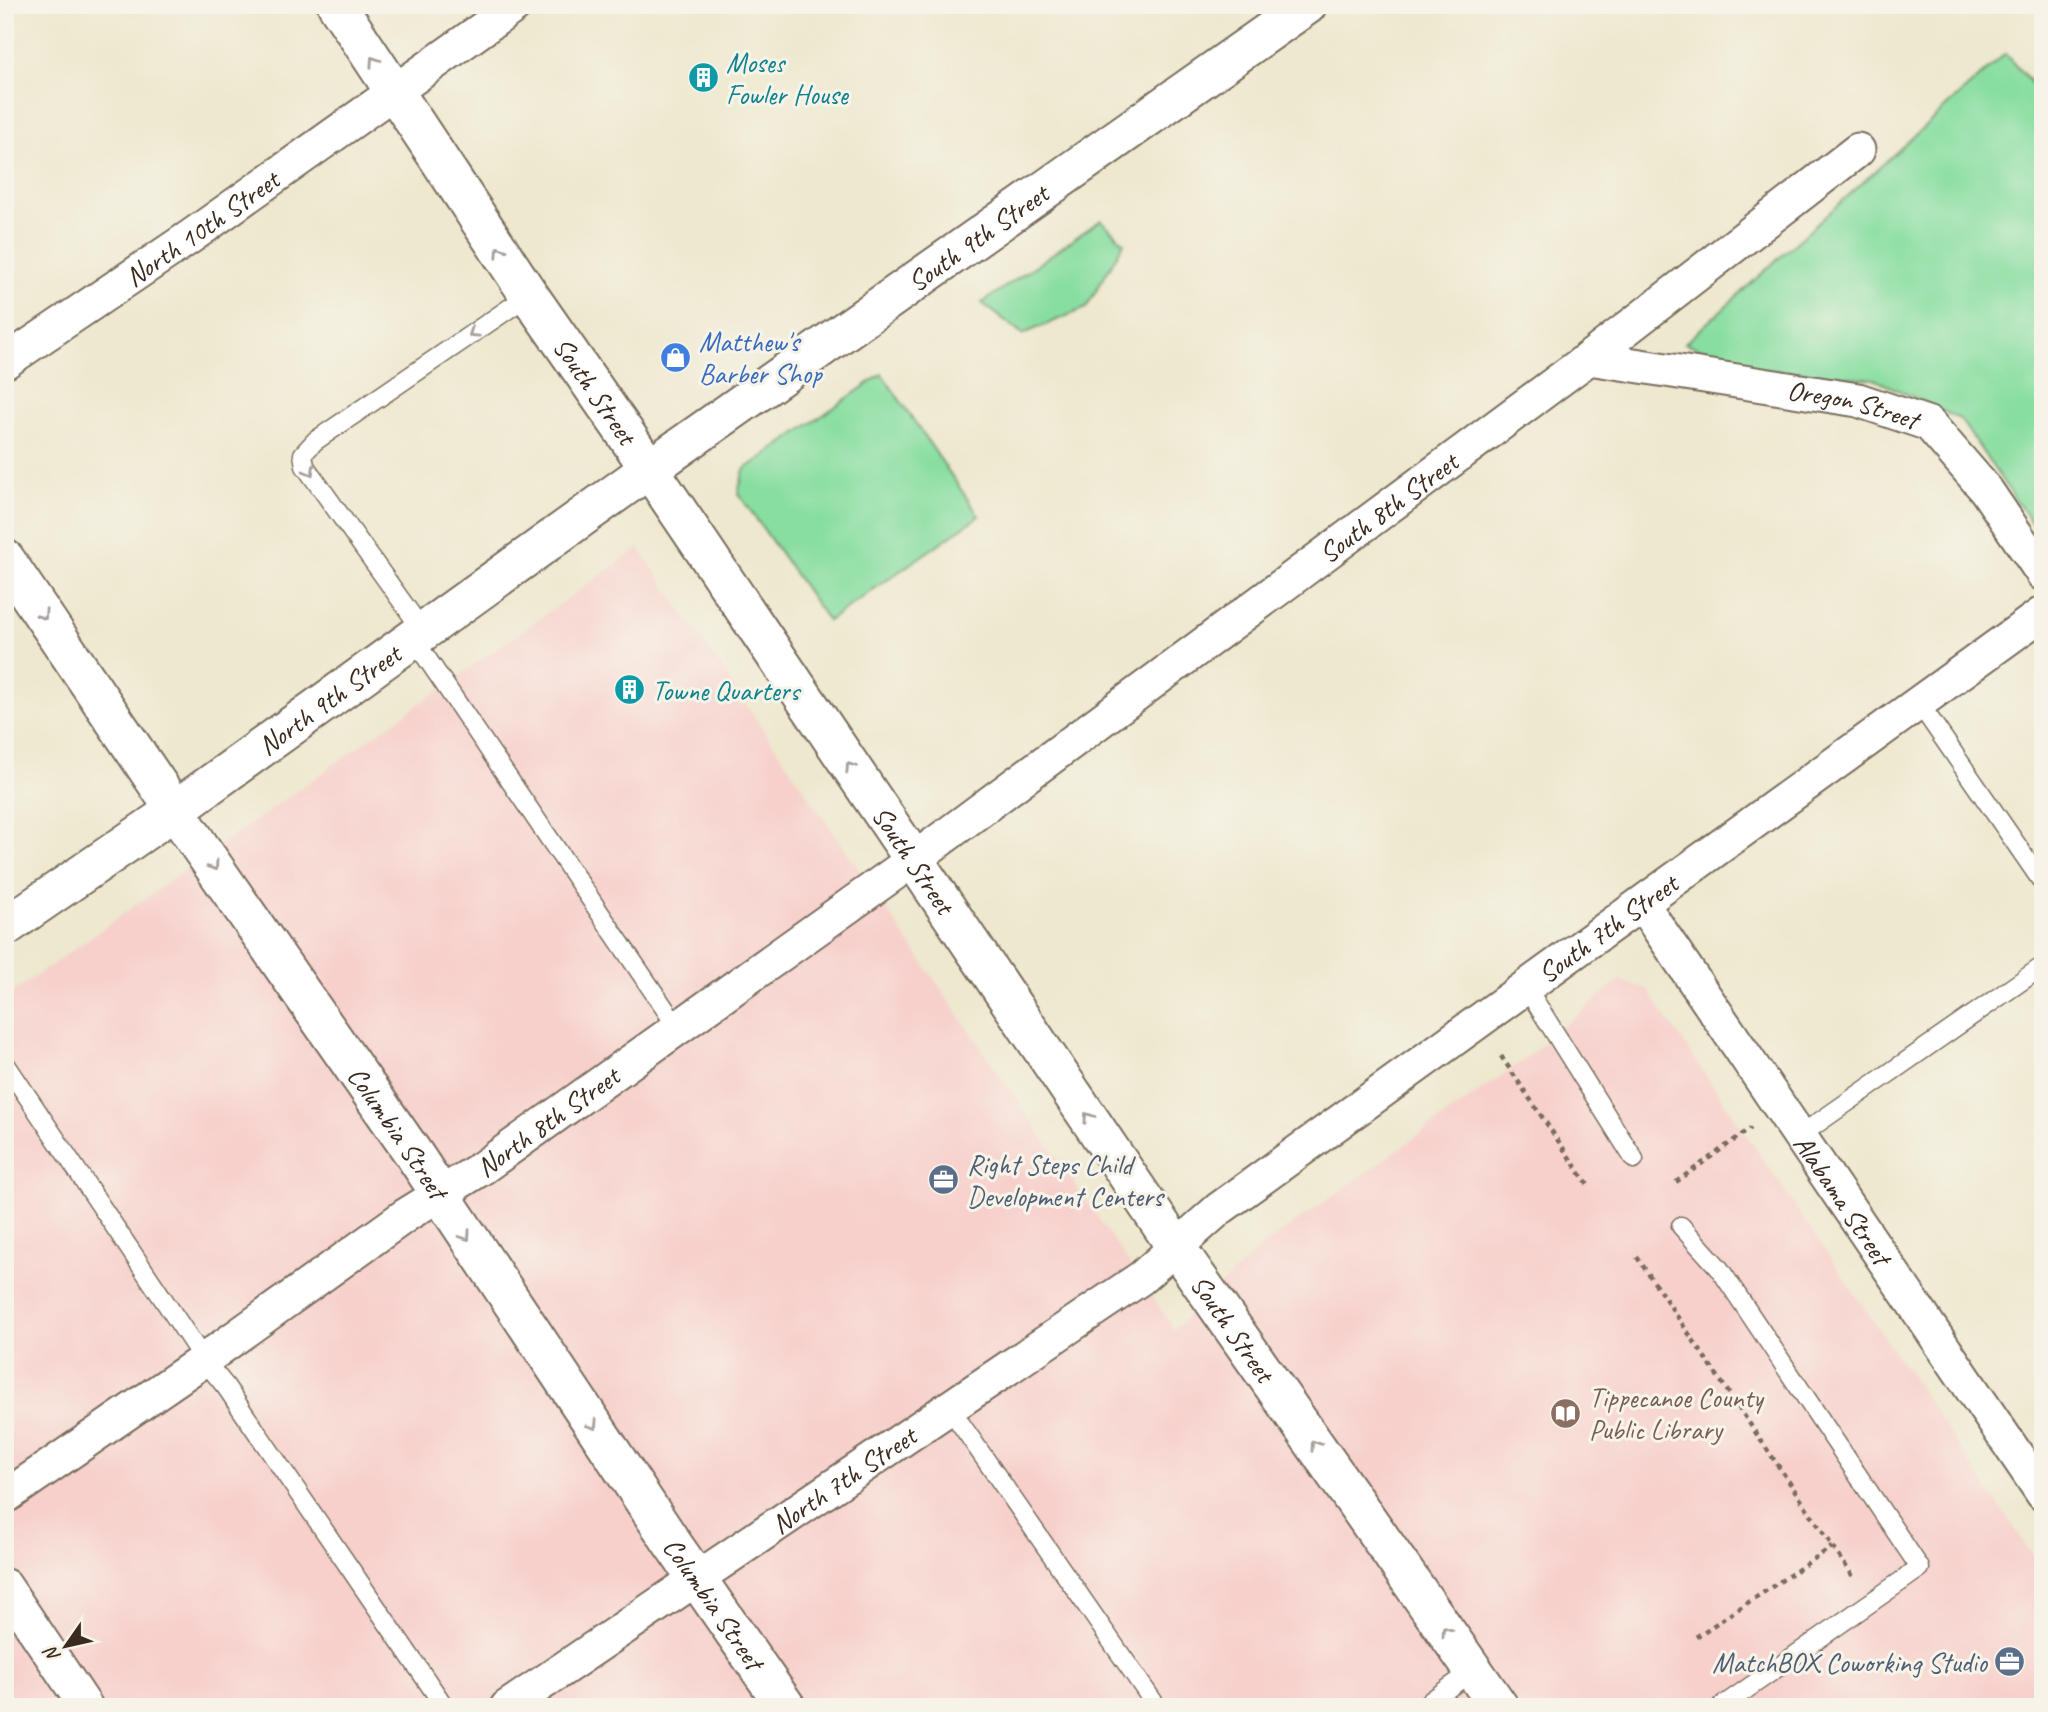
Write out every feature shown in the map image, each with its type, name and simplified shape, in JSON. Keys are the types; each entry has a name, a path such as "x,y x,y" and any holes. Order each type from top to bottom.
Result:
{"main road":[{"name":"South Street","path":"337,5 529,295 1175,1247 1499,1707"},
{"name":"South 9th Street","path":"649,469 1307,5"},
{"name":"North 9th Street","path":"5,927 175,810 649,469"},
{"name":"Columbia Street","path":"5,559 415,1156 786,1707"}],"street":[{"name":"North 10th Street","path":"5,362 190,237 516,5"},
{"name":"South 8th Street","path":"913,860 1589,358 1858,150"},
{"name":"Oregon Street","path":"1589,358 1858,400 1929,424 1986,490 2043,574"},
{"name":"South 7th Street","path":"1175,1247 1219,1209 2043,613"},
{"name":"North 8th Street","path":"5,1497 204,1360 406,1214 482,1168 913,860"},
{"name":"Alabama Street","path":"1642,904 2043,1494"},
{"name":"North 7th Street","path":"508,1707 1141,1278 1175,1247"},
{"path":"5,1586 86,1707"}],"lane":[{"path":"529,295 315,440 303,454 305,466 678,1028"},
{"path":"1919,703 2043,883"},
{"path":"1799,1136 2043,966"},
{"path":"1526,987 1634,1159"},
{"path":"5,1063 204,1360 226,1387 440,1700"},
{"path":"1681,1226 1719,1268 1920,1567 1721,1707"},
{"path":"949,1408 1157,1707"},
{"path":"1422,1707 1474,1670"}],"path":[{"path":"1501,1056 1590,1188"},
{"path":"1676,1182 1752,1128"},
{"path":"1637,1257 1870,1603"},
{"path":"1696,1637 1832,1546"}],"shaded area":[{"path":"639,548 1174,1329 1260,1248 1525,1059 1619,980 1647,989 2043,1570 2043,1707 5,1707 5,998"}],"green space":[{"path":"2005,54 2043,96 2043,540 1960,419 1874,379 1749,368 1685,343"},
{"path":"1101,220 1124,243 1086,308 1023,334 982,303"},
{"path":"882,374 979,516 828,621 738,493 744,470"}],"place":[{"name":"Moses Fowler House","path":"703,78"},
{"name":"Matthew's Barber Shop","path":"676,357"},
{"name":"Towne Quarters","path":"629,690"},
{"name":"Right Steps Child Development Centers","path":"944,1180"},
{"name":"Tippecanoe County Public Library","path":"1566,1413"},
{"name":"MatchBOX Coworking Studio","path":"2010,1662"}]}
